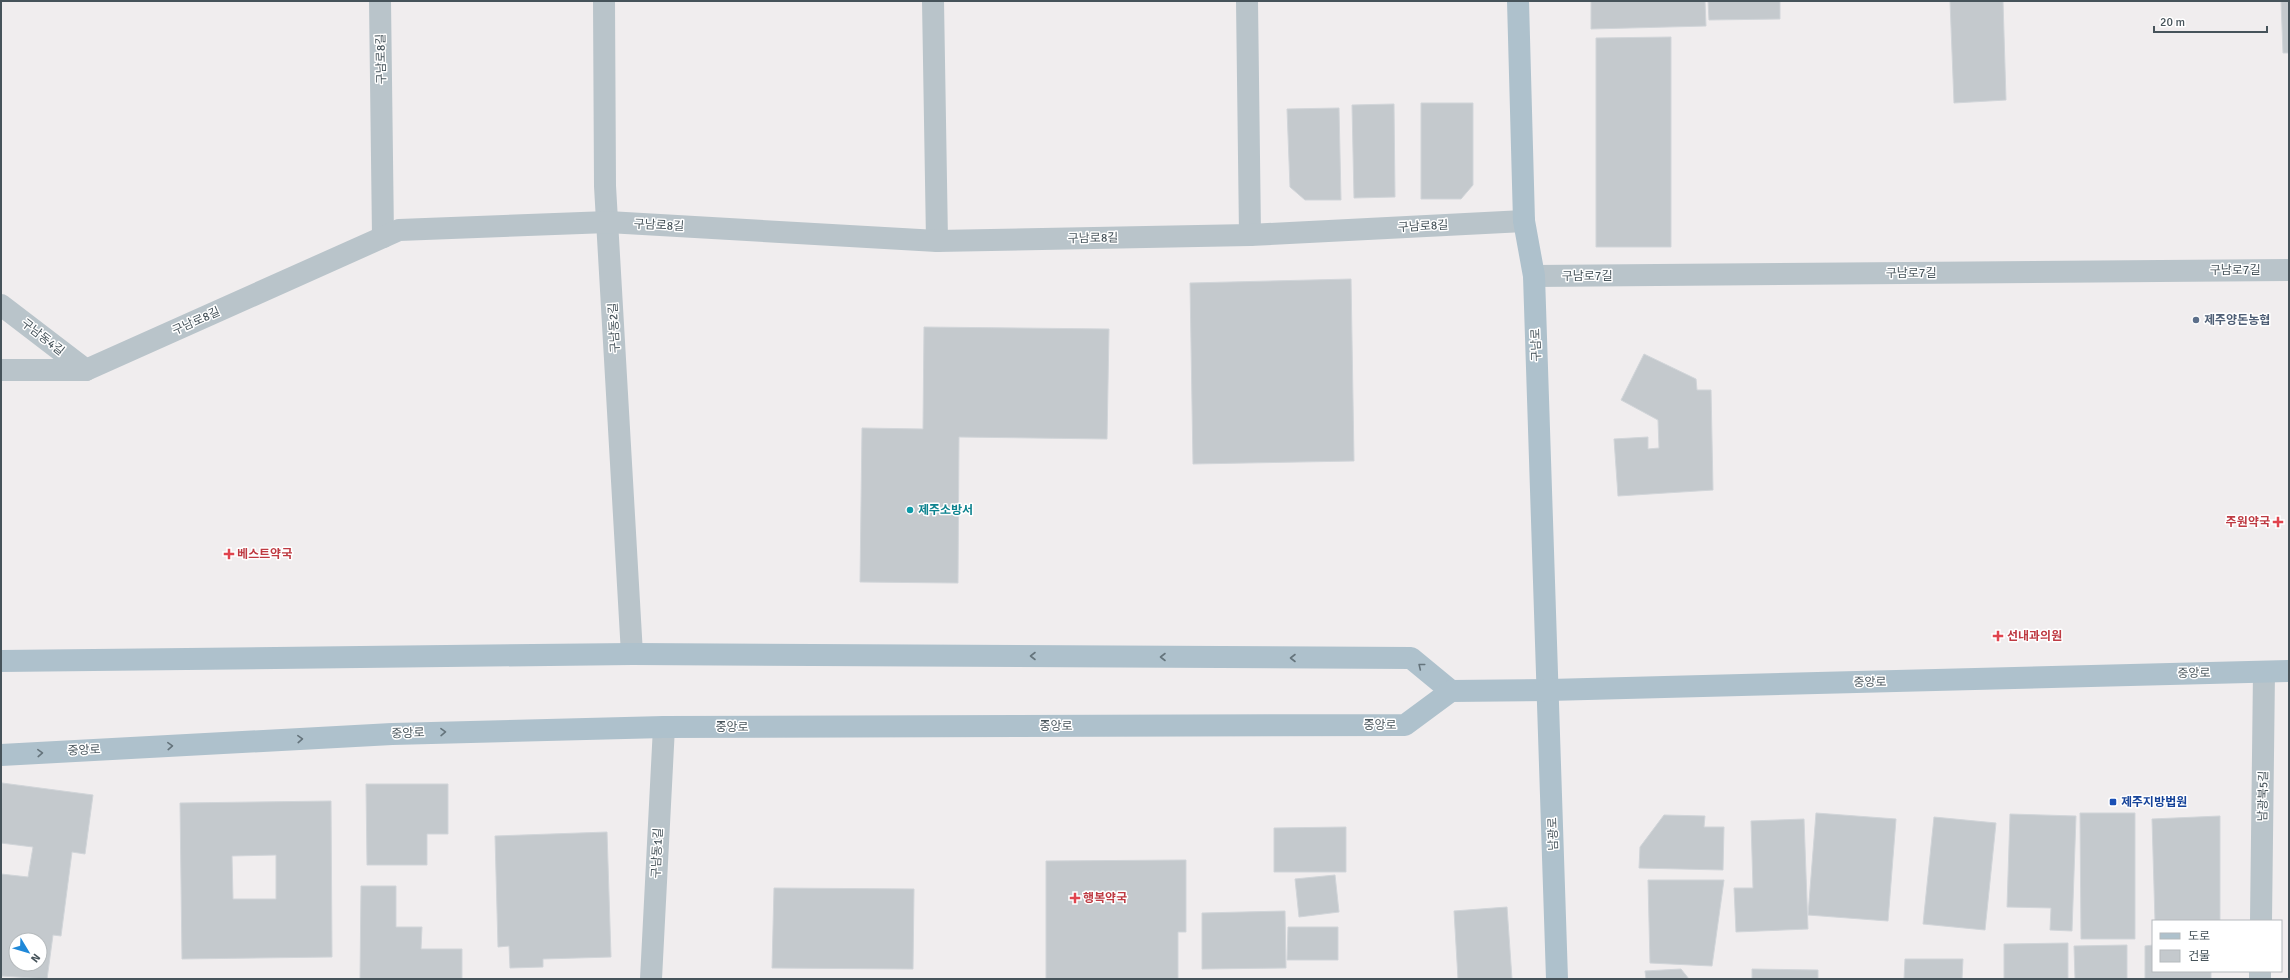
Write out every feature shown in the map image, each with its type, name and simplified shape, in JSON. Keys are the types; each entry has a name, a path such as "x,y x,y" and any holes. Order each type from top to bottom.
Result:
{"main road":[{"name":"구남로","path":"1518,1 1524,221 1534,276 1549,690"},
{"path":"1,661 632,654 1411,658 1451,690"},
{"name":"중앙로","path":"1,755 392,734 664,727 1405,725 1451,690 1549,690 2289,671"},
{"name":"남광로","path":"1549,690 1557,979"}],"street":[{"name":"구남로8길","path":"380,1 383,238"},
{"name":"구남동2길","path":"604,1 604,186 608,222 632,654"},
{"path":"933,1 937,241"},
{"path":"1246,1 1250,235"},
{"name":"구남로8길","path":"1,370 86,370 399,230 608,222 937,241 1250,235 1524,221"},
{"name":"구남로7길","path":"1534,276 2289,270"},
{"name":"구남동4길","path":"1,305 86,370"},
{"name":"남광북5길","path":"2261,920 2264,672"},
{"name":"구남동1길","path":"651,979 664,727"}],"building":[{"path":"1591,1 1705,1 1706,26 1591,29"},
{"path":"1708,1 1780,1 1780,19 1709,20"},
{"path":"1950,1 2003,1 2006,100 1954,103"},
{"path":"2281,1 2289,1 2289,53 2283,53"},
{"path":"1671,37 1671,247 1596,247 1596,38"},
{"path":"1421,103 1473,103 1473,185 1461,199 1421,199"},
{"path":"1394,104 1395,197 1354,198 1352,105"},
{"path":"1339,108 1341,200 1305,200 1290,187 1287,109"},
{"path":"1351,279 1354,461 1193,464 1190,283"},
{"name":"제주소방서","path":"924,327 1109,329 1107,439 959,437 958,583 860,582 862,428 923,429"},
{"path":"1644,354 1696,379 1697,390 1711,390 1713,490 1618,496 1614,439 1648,437 1648,449 1659,448 1658,420 1621,400"},
{"path":"2,783 93,795 85,854 72,852 61,936 53,935 48,972 48,932 8,932 8,972 48,972 47,979 1,976 1,874 28,877 33,847 1,843"},
{"path":"366,784 448,784 448,834 427,834 427,865 367,865"},
{"path":"331,801 332,957 182,959 180,803","holes":["276,855 276,899 233,899 232,856"]},
{"path":"1816,813 1896,819 1888,921 1808,915"},
{"path":"2080,813 2135,813 2135,939 2081,939"},
{"path":"2010,814 2076,816 2072,931 2050,930 2051,908 2007,907"},
{"path":"1664,815 1705,816 1704,827 1724,827 1723,870 1639,868 1640,847"},
{"path":"2220,816 2220,920 2155,920 2152,819"},
{"path":"1934,817 1996,823 1985,930 1923,924"},
{"path":"1804,819 1808,929 1736,932 1734,888 1753,888 1751,821"},
{"path":"1346,827 1346,872 1274,872 1274,828"},
{"path":"607,832 611,957 543,959 543,967 510,968 509,946 498,947 495,836"},
{"path":"1186,860 1186,932 1178,932 1178,979 1046,979 1046,861"},
{"path":"1335,875 1339,912 1299,917 1295,879"},
{"path":"1648,880 1724,880 1712,966 1650,963"},
{"path":"361,886 396,886 396,927 422,927 421,949 462,949 462,979 360,979"},
{"path":"774,888 914,889 913,969 772,968"},
{"path":"1507,907 1512,979 1458,979 1454,911"},
{"path":"1285,911 1286,968 1202,969 1202,913"},
{"path":"1288,927 1338,927 1338,960 1287,960"},
{"path":"2068,943 2068,979 2004,979 2004,944"},
{"path":"2127,945 2127,979 2075,979 2074,946"},
{"path":"2152,945 2152,972 2211,972 2211,979 2145,979 2145,946"},
{"path":"1905,959 1963,959 1962,979 1904,979"},
{"path":"1681,969 1689,979 1646,979 1645,971"},
{"path":"1752,969 1818,970 1818,979 1752,979"}],"place":[{"name":"제주양돈농협","path":"2196,320"},
{"name":"제주소방서","path":"910,510"},
{"name":"주원약국","path":"2278,522"},
{"name":"베스트약국","path":"229,554"},
{"name":"선내과의원","path":"1998,636"},
{"name":"제주지방법원","path":"2113,802"},
{"name":"행복약국","path":"1075,898"}]}
